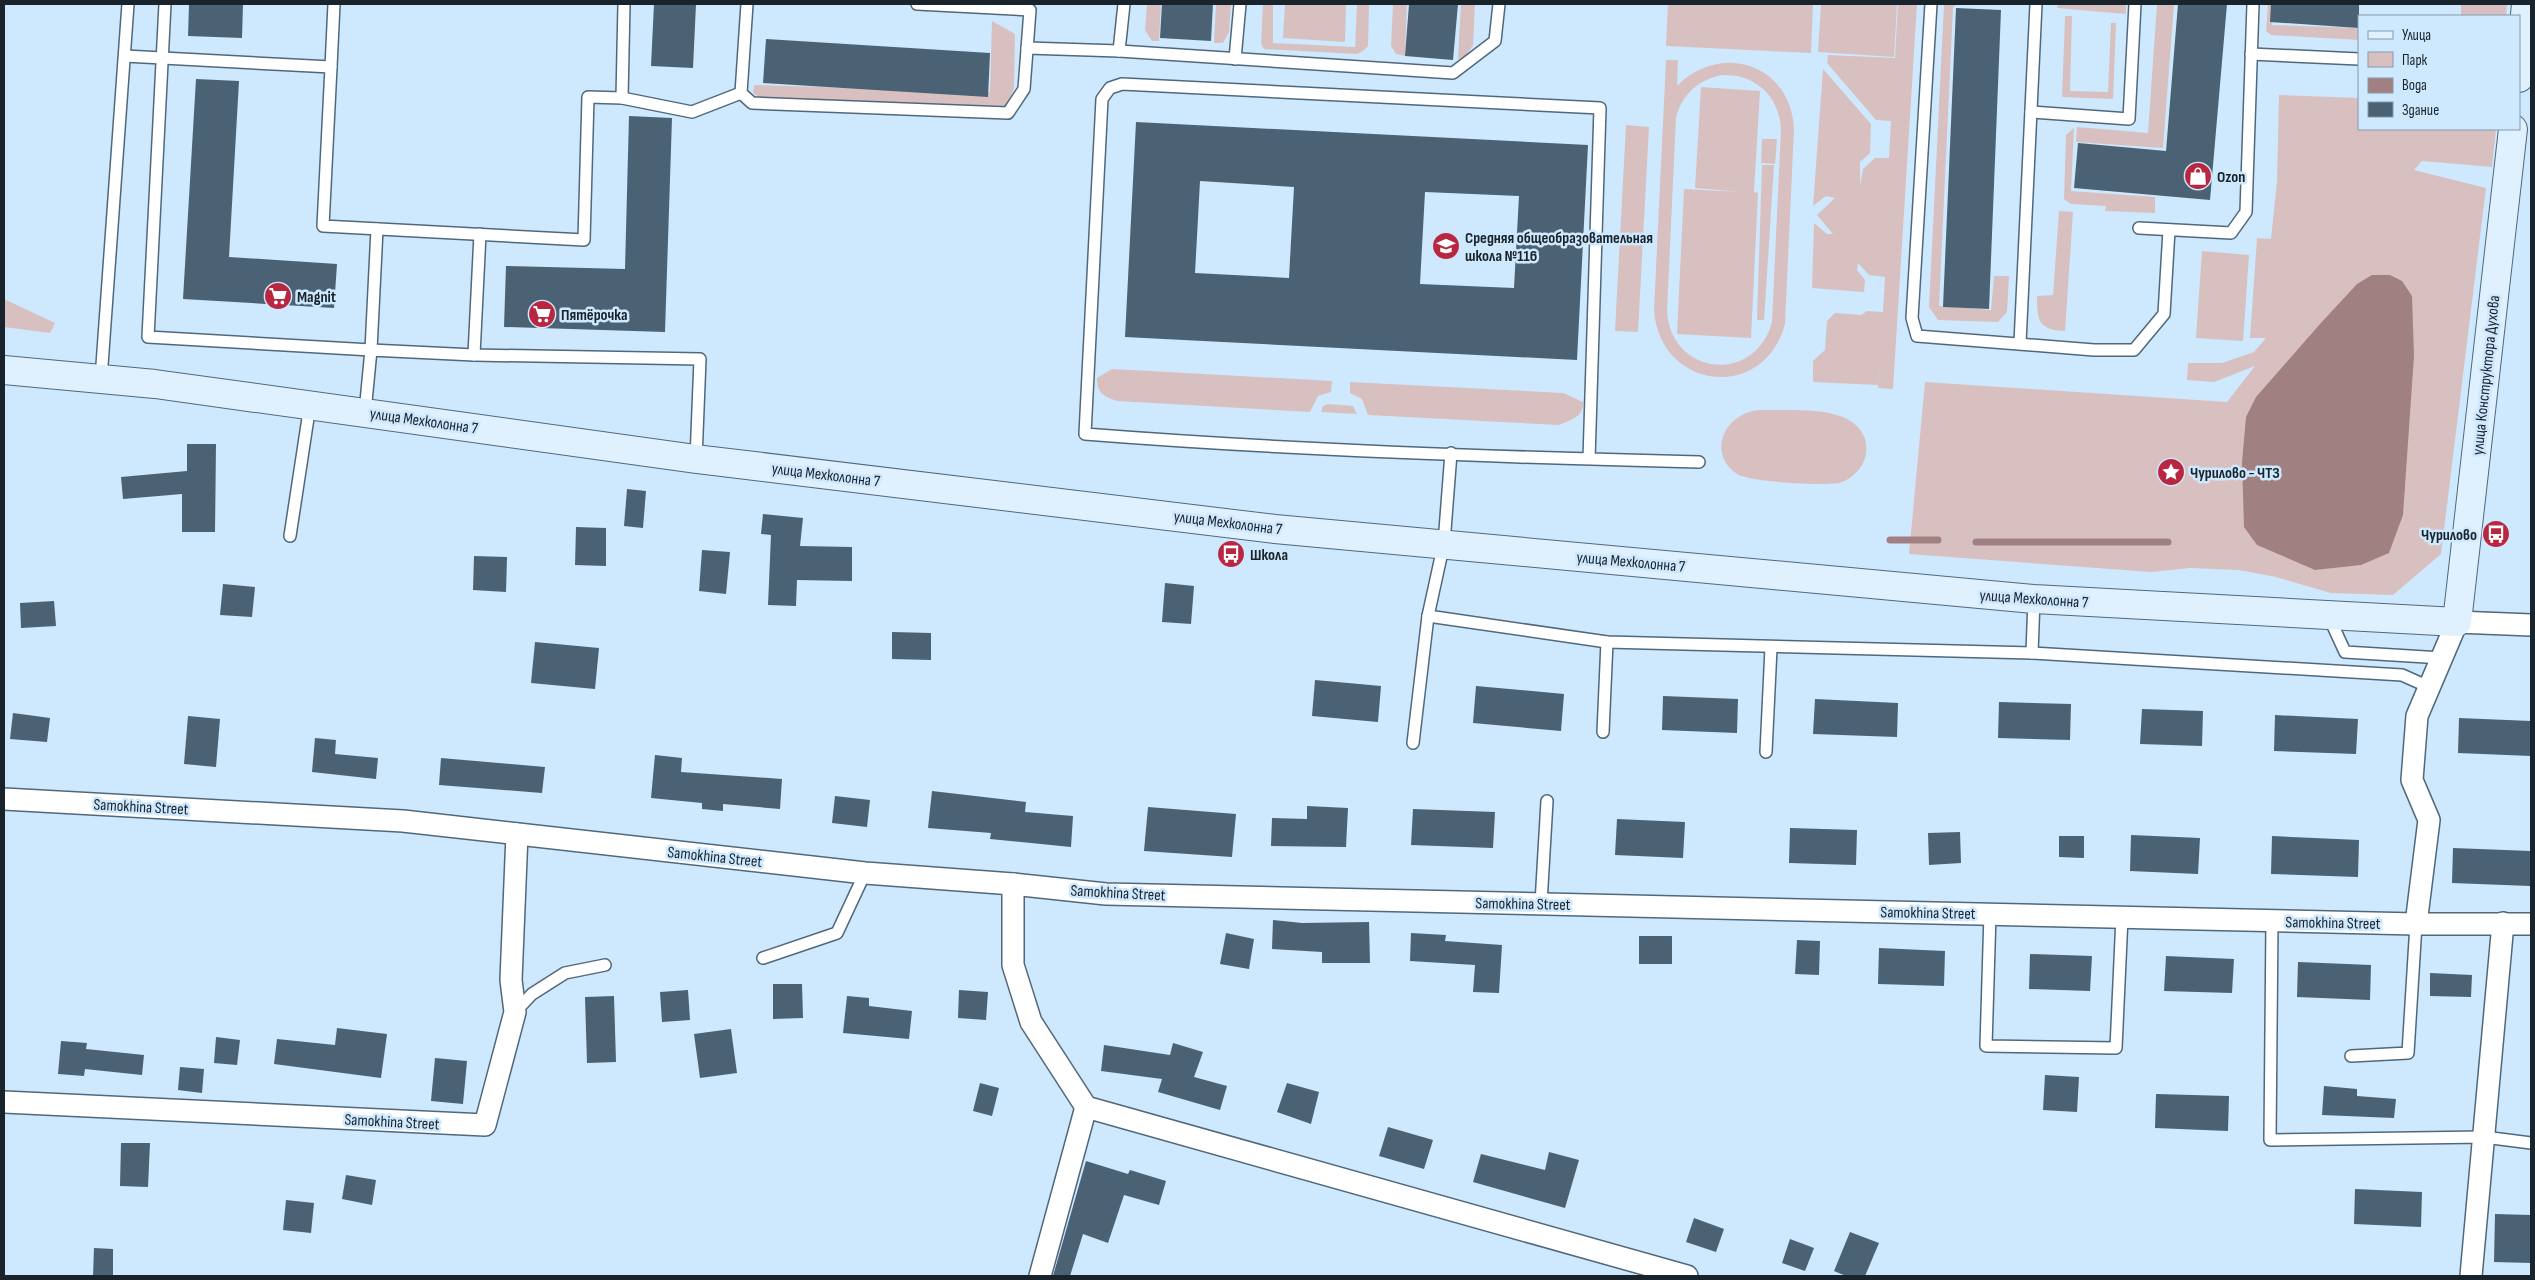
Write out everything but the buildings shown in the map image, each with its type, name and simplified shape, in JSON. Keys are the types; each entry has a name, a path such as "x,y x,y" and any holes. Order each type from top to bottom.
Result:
{"street":[{"path":"2520,61 2526,4"},
{"name":"улица Конструктора Духова","path":"2457,622 2513,130"},
{"name":"улица Мехколонна 7","path":"4,370 101,379 310,405 696,459 1275,529 1444,543 2034,599 2457,622"},
{"path":"2416,924 2429,820 2412,780 2417,716 2457,622 2531,625"},
{"name":"Samokhina Street","path":"4,799 403,821 865,873 1013,884 1106,894 2272,921 2531,924"},
{"name":"Samokhina Street","path":"4,1102 485,1125 515,1012 511,980 517,834"},
{"path":"1013,884 1013,965 1030,1022 1086,1107 1687,1276"},
{"path":"2471,1276 2503,923"},
{"path":"1040,1276 1086,1107"}],"lane":[{"path":"101,379 128,4"},
{"path":"165,4 148,337 474,355 700,359 696,459"},
{"path":"334,4 323,226 584,240 588,97 622,98 692,112 741,93"},
{"path":"622,98 624,4"},
{"path":"741,93 748,4"},
{"path":"741,93 752,102 1008,113 1024,89 1030,10 917,4"},
{"path":"1119,51 1124,4"},
{"path":"1235,58 1240,4"},
{"path":"1027,48 1119,51 1453,73 1495,41 1498,4"},
{"path":"1931,4 1912,318 1917,336 2094,350 2134,350 2164,314 2169,230"},
{"path":"2020,344 2036,4"},
{"path":"2031,112 2128,119 2135,4"},
{"path":"2139,228 2231,233 2246,212 2253,4"},
{"path":"2251,54 2358,59"},
{"path":"125,56 331,67"},
{"path":"1589,459 1600,108 1122,84 1110,88 1102,99 1085,434 1186,442 1589,459 1699,462"},
{"path":"365,412 377,228"},
{"path":"474,355 480,234"},
{"path":"2094,350 2096,338"},
{"path":"290,536 310,405"},
{"path":"1413,743 1428,616 1444,543 1451,453"},
{"path":"2032,653 2034,599"},
{"path":"2327,614 2344,652 2442,658"},
{"path":"1428,616 1607,642 1772,648 2032,653 2402,675 2429,687"},
{"path":"1603,732 1607,642"},
{"path":"1766,752 1772,648"},
{"path":"1541,904 1547,801"},
{"path":"763,958 837,933 865,873"},
{"path":"1990,914 1986,1046 2116,1048 2122,917"},
{"path":"2272,921 2270,1140 2484,1137 2531,1143"},
{"path":"2351,1056 2408,1053 2416,924"},
{"path":"515,1012 532,994 565,973 605,965"}],"green space":[{"path":"1147,4 1161,4 1159,41 1152,41 1145,30"},
{"path":"1216,4 1231,4 1229,32 1223,43 1214,43"},
{"path":"1263,4 1273,4 1273,43 1355,47 1357,4 1369,4 1368,46 1357,54 1264,49 1261,44"},
{"path":"1285,4 1346,4 1345,42 1283,38"},
{"path":"1393,4 1407,4 1405,56 1396,54 1391,46"},
{"path":"1461,4 1475,4 1473,45 1465,57 1458,59"},
{"path":"1668,4 1813,4 1811,53 1666,46"},
{"path":"1821,4 1897,4 1894,57 1818,52"},
{"path":"1898,4 1917,4 1893,389 1878,388 1880,360 1878,385 1813,382 1813,361 1825,350 1827,321 1835,313 1861,315 1867,311 1883,312 1885,277 1869,275 1858,263 1857,270 1865,280 1864,292 1812,288 1814,223 1827,234 1833,234 1817,215 1835,198 1826,196 1813,206 1823,69 1871,124 1870,153 1860,162 1860,185 1863,169 1875,158 1889,158 1891,121 1876,120 1827,63 1828,55 1895,58"},
{"path":"1944,4 1959,4 1953,7 1939,306 1991,310 1994,276 2009,276 2007,312 1998,322 1938,320 1929,307"},
{"path":"2058,4 2126,5 2126,14 2057,8"},
{"path":"2157,4 2174,4 2163,148 2076,142 2077,127 2148,133"},
{"path":"2268,4 2273,4 2272,25 2358,28 2358,40 2271,35 2266,31"},
{"path":"2461,4 2507,4 2506,15 2461,15"},
{"path":"2065,16 2072,16 2070,91 2108,92 2111,23 2116,23 2113,99 2062,97"},
{"path":"992,21 1015,34 1014,88 1007,106 762,99 753,93 754,85 990,92"},
{"path":"1666,60 1678,60 1677,86 1695,72 1714,65 1733,63 1751,67 1768,75 1781,89 1790,107 1794,129 1785,324 1774,349 1757,366 1736,375 1714,377 1693,371 1674,357 1660,337 1654,310","holes":["1722,75 1745,78 1764,89 1776,106 1781,129 1772,322 1763,342 1749,356 1732,363 1715,364 1697,360 1683,349 1672,333 1667,311 1676,118 1682,102 1698,84 1713,77"]},
{"path":"1701,87 1760,91 1754,192 1758,193 1751,338 1677,334 1684,189 1742,192 1695,188"},
{"path":"2279,95 2358,98 2358,130 2496,130 2492,167 2422,161 2414,170 2486,188 2441,554 2393,595 2331,593 2276,577 2239,570 2190,568 2151,572 1909,554 1925,382 2227,402 2255,366 2214,382 2187,380 2188,363 2222,363 2254,352 2266,338 2250,338 2257,238 2271,239 2277,181"},
{"path":"1626,125 1649,127 1638,332 1615,331"},
{"path":"2074,128 2071,191 2155,197 2155,213 2105,211 2106,206 2071,204 2064,199 2066,135"},
{"path":"1762,139 1777,139 1775,164 1761,163"},
{"path":"1762,165 1774,165 1764,320 1757,320"},
{"path":"2059,211 2073,212 2065,331 2044,326 2039,317 2037,304 2037,296 2053,295"},
{"path":"2202,251 2249,255 2243,341 2196,338"},
{"path":"4,299 55,323 50,333 4,327"},
{"path":"1112,369 1332,381 1331,392 1318,396 1310,412 1117,401 1102,393 1097,383 1097,378"},
{"path":"1350,382 1563,393 1583,402 1583,407 1579,415 1559,425 1368,415 1362,399 1350,393"},
{"path":"1328,404 1353,406 1357,414 1321,412 1323,406"},
{"path":"1759,410 1819,411 1848,419 1859,427 1865,439 1866,450 1862,465 1848,479 1831,484 1771,481 1744,477 1737,474 1728,465 1723,456 1721,445 1724,435 1737,418"}],"water":[{"name":"Чурилово","path":"2372,275 2390,275 2402,281 2412,296 2414,356 2403,515 2389,553 2361,565 2315,570 2257,545 2244,527 2242,462 2246,417 2256,397 2320,324 2357,284"}],"waterway":[{"path":"1890,540 1938,540"},
{"path":"1976,542 2168,542"}],"place":[{"name":"Ozon","path":"2198,176"},
{"name":"Средняя общеобразовательная школа №116","path":"1446,246"},
{"name":"Magnit","path":"278,296"},
{"name":"Пятёрочка","path":"542,314"},
{"name":"Чурилово - ЧТЗ","path":"2171,472"},
{"name":"Чурилово","path":"2496,534"},
{"name":"Школа","path":"1231,554"}]}
